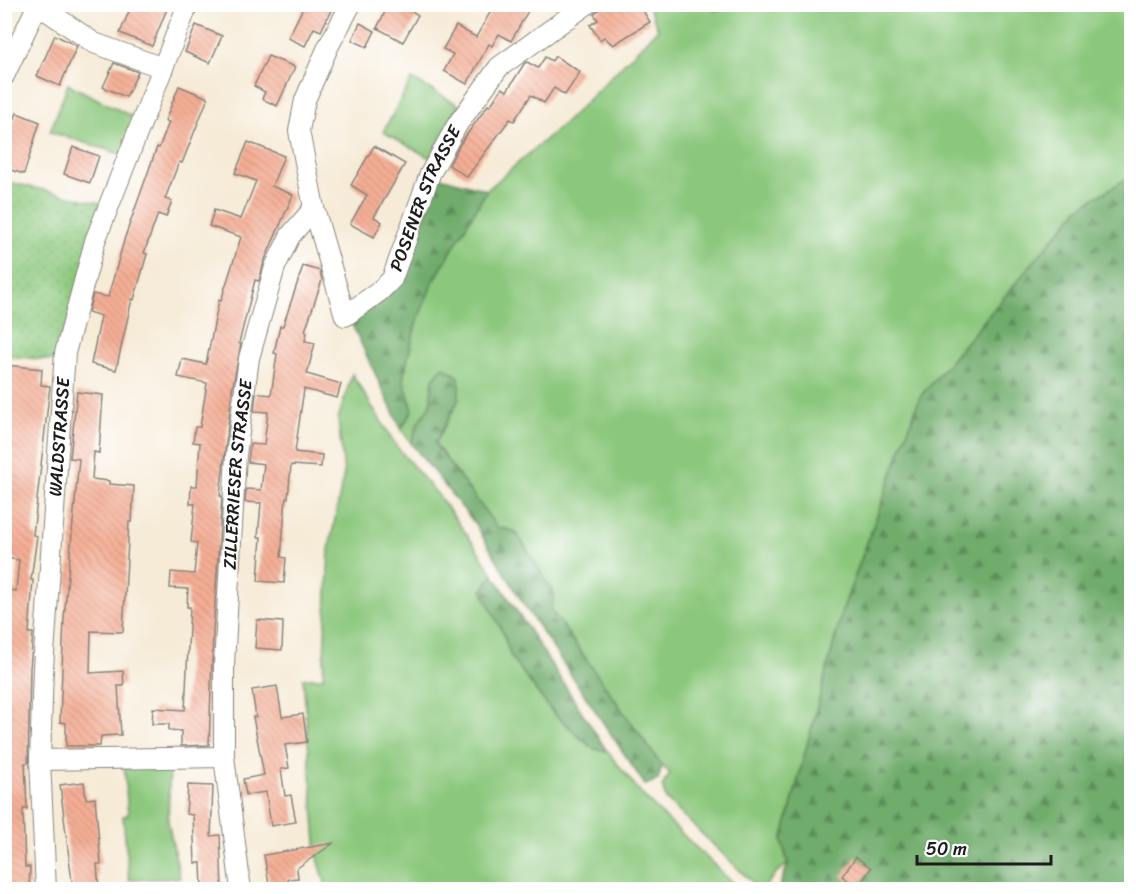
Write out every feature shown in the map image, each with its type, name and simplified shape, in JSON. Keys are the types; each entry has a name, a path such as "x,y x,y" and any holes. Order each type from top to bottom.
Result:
{"street":[{"name":"WALDSTRASSE","path":"46,890 40,760 49,565 65,353 95,241 188,4"},
{"path":"314,208 299,131 305,100 328,47 351,4"},
{"name":"POSENER STRASSE","path":"314,208 345,316 392,279 430,174 457,125 499,67 586,4"},
{"path":"4,76 38,5 94,43 163,68"},
{"name":"ZILLERRIESER STRASSE","path":"241,890 224,757 224,666 236,455 249,358 275,267 290,236 314,208"},
{"path":"40,760 224,757"}],"green space":[{"path":"729,4 776,5 779,8 785,4 1131,5 1131,176 1079,208 920,397 842,612 782,841 788,864 777,872 763,889 759,889 666,799 662,786 670,773 662,766 551,610 554,594 516,532 497,527 435,444 459,399 459,377 443,367 433,379 430,405 418,423 411,443 401,429 413,410 403,379 415,327 432,284 487,190 570,118 658,29 648,5 711,5 715,11"},
{"path":"412,79 459,105 430,158 383,132"},
{"path":"68,84 137,119 124,155 50,132"},
{"path":"433,175 487,190 432,284 415,327 403,379 413,410 401,429 349,318 395,281"},
{"path":"1131,176 1131,889 778,890 788,864 782,841 842,612 920,397 1079,208"},
{"path":"4,181 105,204 61,361 5,356"},
{"path":"443,367 459,377 459,399 435,444 497,527 516,532 554,594 551,610 662,766 658,780 645,785 526,608 475,524 411,443 418,423 430,405 433,379"},
{"path":"352,374 397,447 438,495 493,574 483,591 503,633 511,657 553,713 592,748 607,751 645,798 739,889 327,889 317,855 303,678 323,678 329,549 344,473 338,419"},
{"path":"493,574 607,751 592,748 553,713 511,657 503,633 482,591"},
{"path":"170,763 168,822 180,878 129,880 123,816 128,815 124,764"}],"building":[{"path":"132,4 169,4 152,46 120,33"},
{"path":"305,4 334,4 321,31 314,28 305,46 288,38"},
{"path":"389,4 400,4 418,15 403,42 377,28"},
{"path":"495,4 532,4 511,41 499,34 492,46 489,44 467,84 444,71 453,54 443,49 456,26 476,37"},
{"path":"605,4 639,4 650,22 613,45 604,37 600,40 590,25 598,20 594,14"},
{"path":"360,23 375,31 367,47 352,40"},
{"path":"196,25 222,36 210,63 185,52"},
{"path":"55,35 77,46 60,86 37,76"},
{"path":"268,56 295,67 277,106 262,99 265,92 254,86"},
{"path":"555,56 580,72 565,95 554,88 544,103 531,95 514,121 510,119 467,177 449,165 460,144 488,105 490,106 502,88 507,91 524,64 527,62 538,68 545,57 552,61"},
{"path":"114,63 138,72 126,97 103,87"},
{"path":"179,86 208,98 165,199 172,201 166,217 158,214 144,253 147,254 134,300 132,299 116,370 91,364 101,316 88,312 93,294 108,297 125,237 157,147 159,148 169,122 165,121"},
{"path":"17,113 40,122 24,174 4,168 4,144"},
{"path":"248,142 284,156 272,186 293,195 264,262 259,281 255,280 239,343 241,344 232,390 220,496 222,496 213,632 209,745 181,746 181,731 169,730 169,724 152,724 153,708 185,710 190,607 187,607 188,589 170,588 171,572 194,574 197,543 191,542 195,504 190,504 191,486 197,486 200,443 193,442 195,427 200,427 207,383 178,377 182,359 206,364 219,300 221,301 241,237 209,226 214,210 241,219 256,181 235,173"},
{"path":"374,146 405,164 374,217 382,222 374,237 350,224 367,195 351,185"},
{"path":"73,147 99,156 90,183 64,174"},
{"path":"303,266 320,271 322,280 305,331 307,332 305,341 315,343 307,374 341,384 337,398 304,389 295,452 322,455 321,467 291,465 281,557 286,558 284,583 258,581 261,503 245,502 246,489 261,490 264,464 248,462 250,444 264,445 268,412 254,411 256,393 271,395 277,354 274,353 280,326 283,326"},
{"path":"6,365 42,369 41,385 50,386 33,535 37,536 31,580 33,580 29,633 33,633 28,763 25,763 27,809 23,809 25,867 30,867 29,890 4,890 4,590 16,591 19,560 4,558"},
{"path":"77,392 103,395 99,453 94,452 92,479 109,481 109,484 134,486 132,522 129,522 123,632 91,631 90,673 123,671 124,686 118,686 121,735 101,736 100,746 66,746 66,723 60,722 64,618 79,459 70,458"},
{"path":"257,620 283,622 282,650 255,648"},
{"path":"277,686 282,717 303,714 307,742 285,745 289,768 281,769 285,796 291,795 296,822 271,826 266,792 246,795 243,779 264,775 253,717 256,717 252,690"},
{"path":"84,782 86,799 95,798 101,864 97,864 99,890 73,890 60,785"},
{"path":"188,785 213,786 211,836 220,835 222,890 202,890 201,863 195,863 193,815 186,814"},
{"path":"334,843 297,868 298,878 288,879 289,887 270,890 264,855"},
{"path":"856,857 871,868 858,888 842,876"}]}
